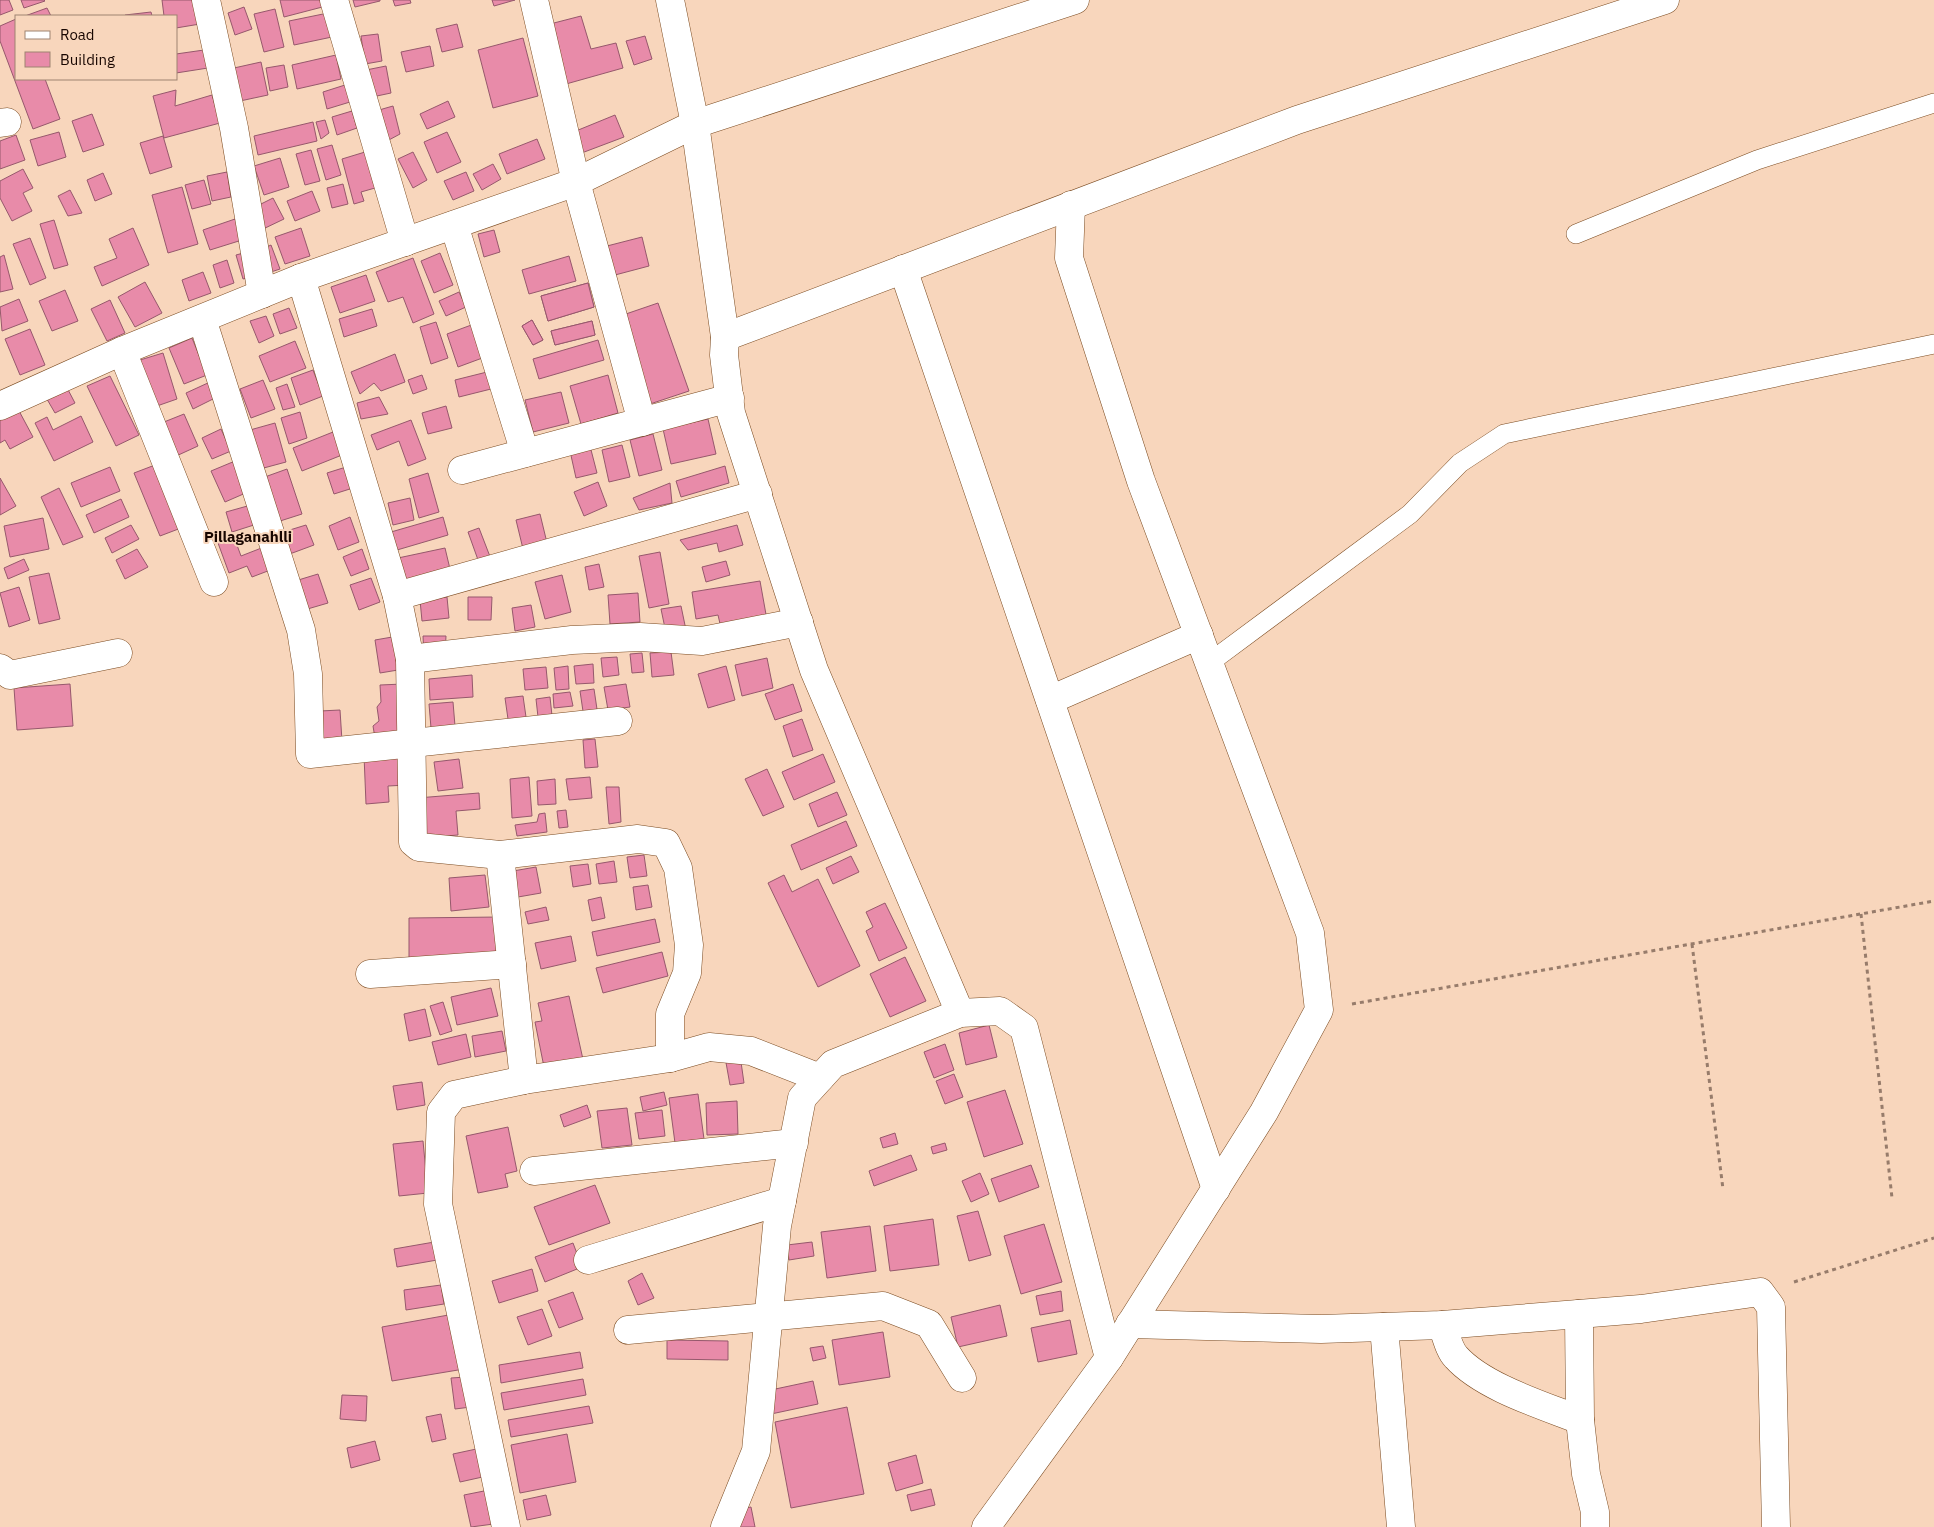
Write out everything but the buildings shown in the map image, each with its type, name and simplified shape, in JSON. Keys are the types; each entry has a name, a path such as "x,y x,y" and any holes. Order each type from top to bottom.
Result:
{"street":[{"path":"206,0 234,128 262,294"},
{"path":"334,0 405,242"},
{"path":"534,0 576,182 642,422"},
{"path":"670,0 695,124 725,337 724,355 731,413 814,670 960,1013"},
{"path":"0,406 122,351 301,278 576,182 695,124 1075,0"},
{"path":"725,337 1296,120 1665,0"},
{"path":"986,1527 1109,1358 1264,1112 1320,1010 1310,933 1141,481 1069,258 1071,206"},
{"path":"454,224 525,453"},
{"path":"903,269 1216,1189"},
{"path":"301,278 397,596 410,659 413,842 419,846 500,855 638,839 666,843 678,868 689,945 687,973 670,1014 670,1058"},
{"path":"202,319 301,630 308,674 310,754 618,721"},
{"path":"122,351 214,582"},
{"path":"462,470 730,398"},
{"path":"397,596 758,494"},
{"path":"410,659 572,640 640,637 702,640 799,622"},
{"path":"1050,700 1198,635"},
{"path":"0,668 10,675 118,654"},
{"path":"500,855 524,1080"},
{"path":"370,974 512,964"},
{"path":"726,1527 756,1450 777,1226 802,1098 833,1064 960,1013 1000,1011 1024,1028 1109,1358"},
{"path":"506,1527 438,1204 441,1112 454,1095 524,1080 670,1058 709,1047 751,1051 820,1078"},
{"path":"534,1171 794,1143"},
{"path":"588,1260 782,1201"},
{"path":"1130,1324 1321,1329 1442,1325 1641,1309 1760,1292 1771,1307 1776,1527"},
{"path":"628,1330 883,1306 929,1324 962,1378"},
{"path":"1579,1314 1580,1420 1586,1474 1595,1512 1595,1527"},
{"path":"1442,1325 1455,1356 1478,1374 1507,1391 1580,1420"},
{"path":"1384,1327 1401,1527"}],"lane":[{"path":"1576,234 1757,160 1934,103"},
{"path":"1209,663 1410,514 1460,463 1504,434 1934,344"}],"path":[{"path":"1320,1010 1934,901"},
{"path":"1861,914 1892,1198"},
{"path":"1692,944 1723,1189"},
{"path":"1760,1292 1934,1238"}],"district":[{"name":"Pillaganahlli","path":"248,536"}]}
